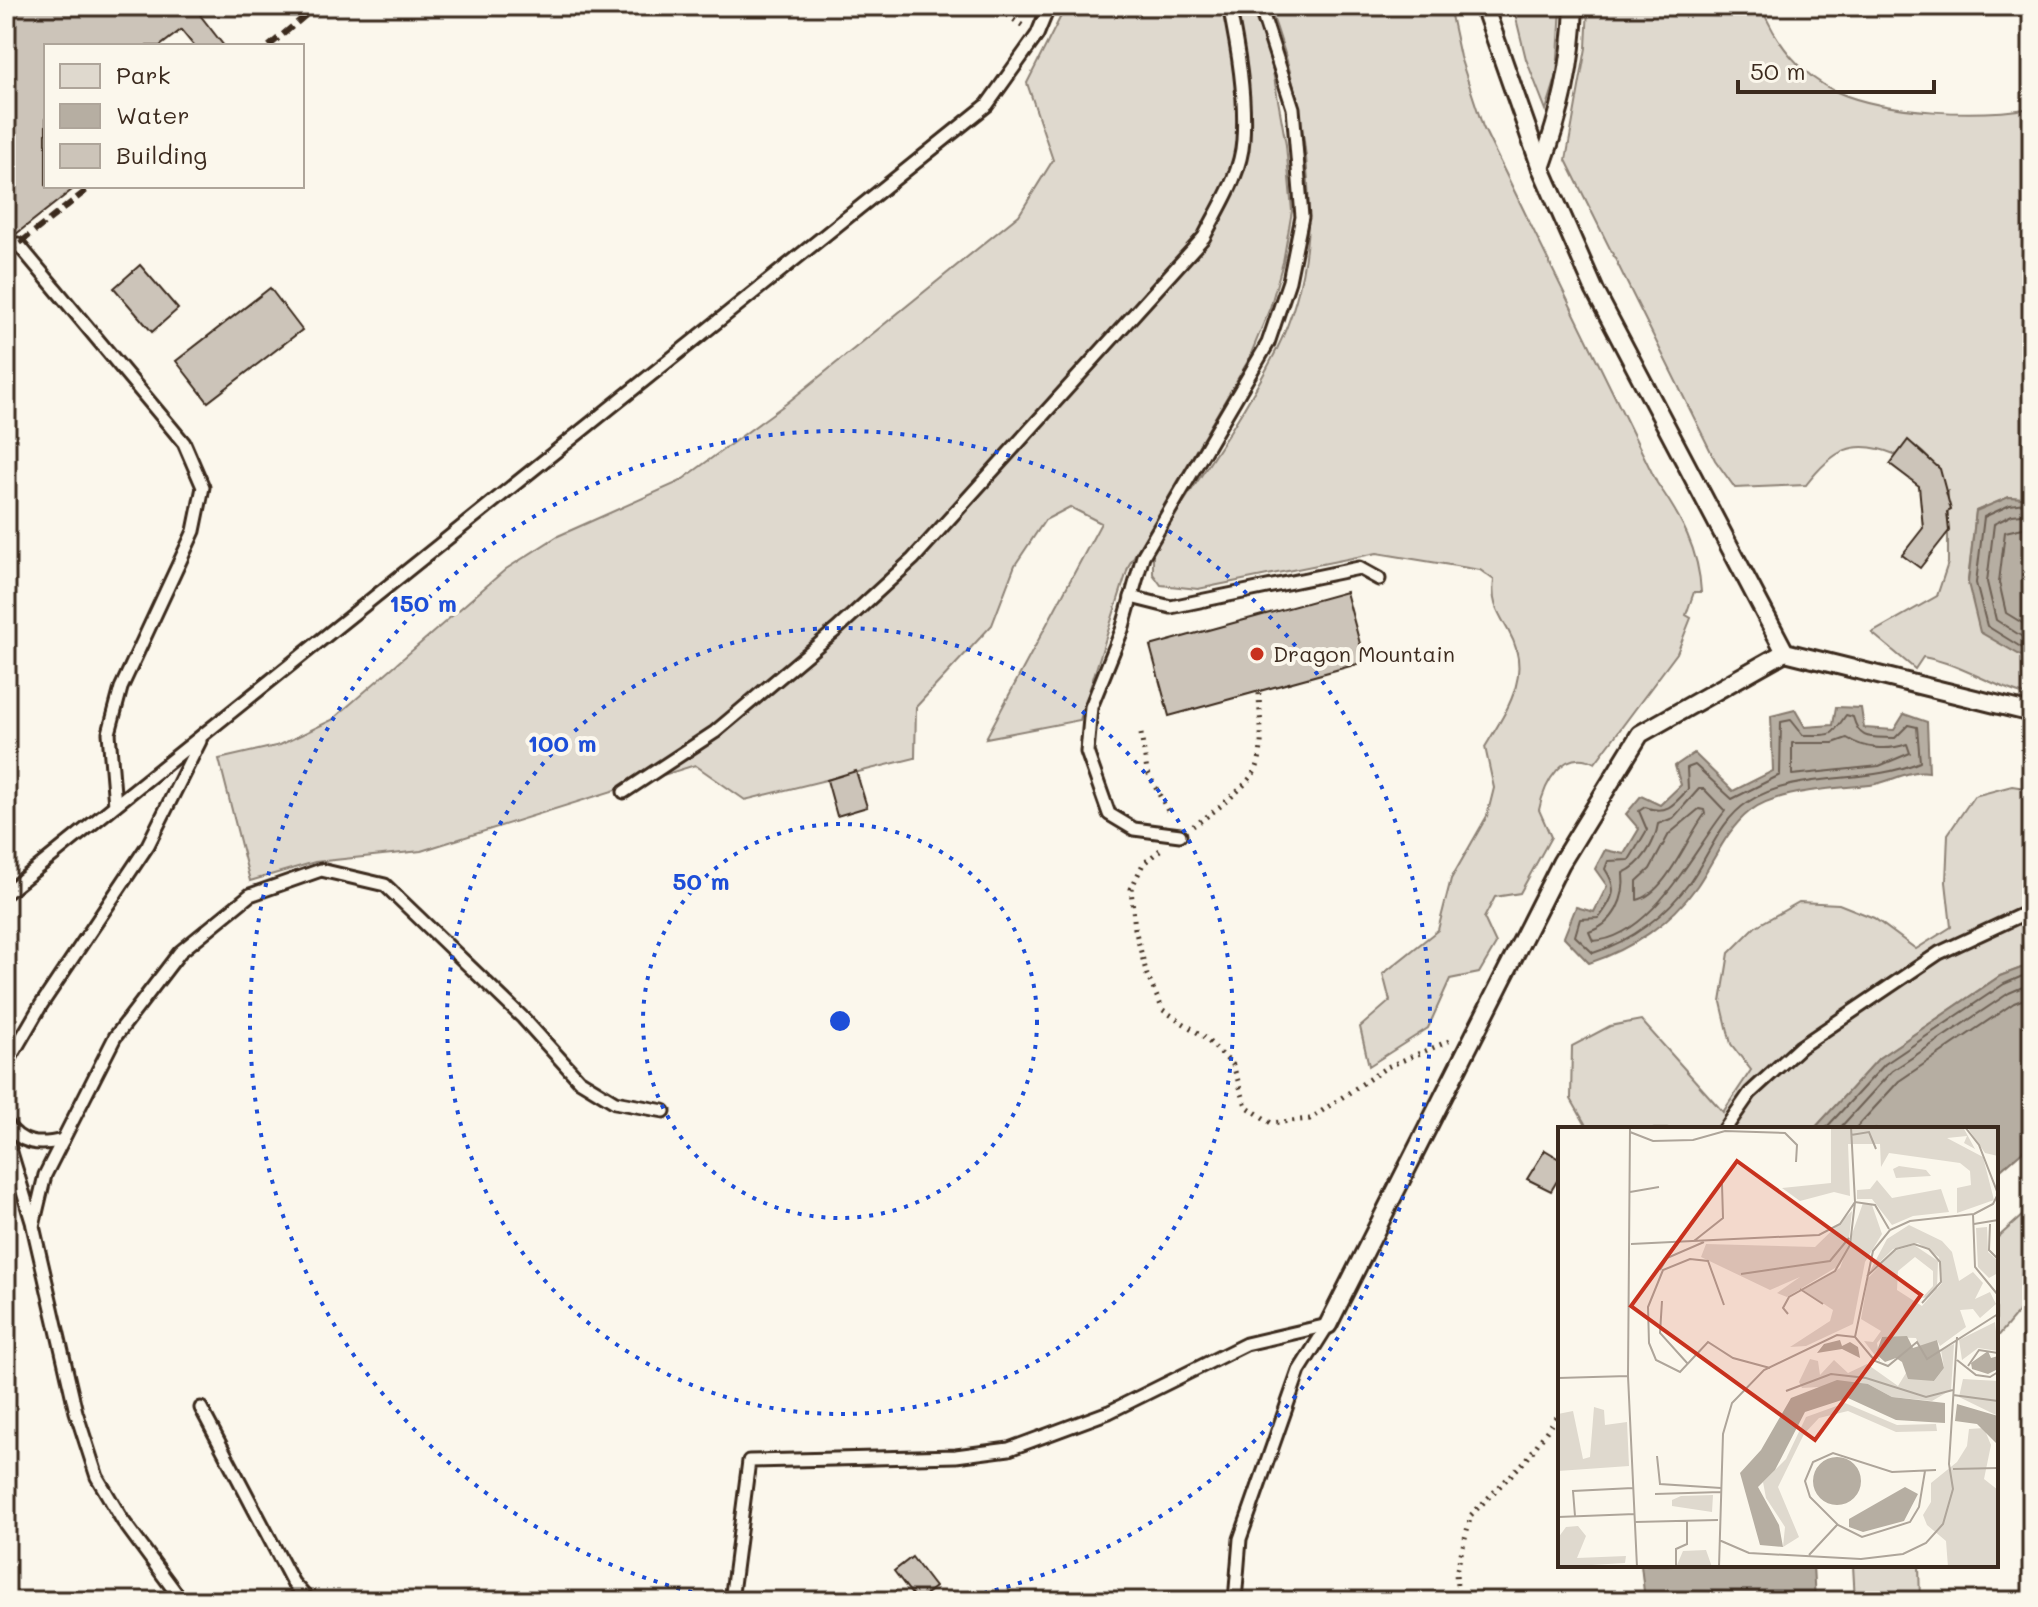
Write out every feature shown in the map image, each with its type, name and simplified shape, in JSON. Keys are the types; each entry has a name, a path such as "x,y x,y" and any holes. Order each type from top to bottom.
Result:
{"street":[{"path":"1484,6 1541,168 1595,291 1785,652"},
{"path":"1541,168 1560,115 1573,59 1574,6"},
{"path":"1328,1325 1473,1030 1561,863 1640,734 1785,652 2032,713"}],"lane":[{"path":"6,893 987,105 1037,35 1049,6"},
{"path":"624,792 715,732 837,629 913,559 1204,237 1230,187 1243,142 1238,49 1229,6"},
{"path":"1180,835 1134,829 1109,814 1087,752 1091,707 1122,630 1143,556 1268,343 1289,281 1302,217 1293,108 1260,6"},
{"path":"18,244 184,443 203,487 194,531 121,688 109,733 115,805"},
{"path":"1131,597 1171,607 1359,568 1379,579"},
{"path":"6,1065 41,1005 148,845 202,736"},
{"path":"33,1226 45,1175 115,1037 180,952 250,895 321,870 385,885 523,1018 579,1080 615,1102 664,1111"},
{"path":"1726,1127 1750,1093 1800,1047 1939,953 2032,910"},
{"path":"6,1123 14,1134 40,1146 63,1140"},
{"path":"6,1136 33,1226 76,1412 97,1477 123,1521 182,1601"},
{"path":"731,1601 749,1461 956,1456 1009,1449 1109,1412 1246,1344 1328,1325"},
{"path":"1235,1601 1240,1539 1299,1371 1328,1325"},
{"path":"201,1408 293,1583 309,1601"}],"path":[{"path":"994,6 1037,35"},
{"path":"1259,691 1260,747 1256,769 1212,814 1143,864 1131,889 1135,929 1147,975 1163,1010 1203,1036 1233,1065 1246,1106 1271,1123 1310,1119 1387,1067 1473,1030"},
{"path":"1141,734 1147,771 1180,835"},
{"path":"1458,1601 1456,1573 1471,1515 1527,1459 1558,1415"}],"green space":[{"path":"1066,6 1250,6 1269,49 1286,145 1292,211 1283,262 1270,308 1248,361 1129,565 1080,720 986,738 1101,523 1070,507 1045,520 1015,565 992,625 916,707 915,758 745,800 695,765 421,851 315,862 250,881 219,759 280,745 332,720 506,569 558,536 679,482 787,403 1019,215 1053,160 1027,83"},
{"path":"1269,6 1449,6 1460,57 1483,127 1657,483 1687,534 1700,577 1701,592 1694,592 1686,615 1691,618 1677,653 1595,763 1584,759 1573,760 1557,770 1550,779 1539,810 1551,837 1520,893 1495,897 1484,918 1496,944 1479,973 1450,979 1428,1028 1369,1066 1360,1027 1390,1001 1383,974 1438,930 1451,879 1487,816 1494,788 1485,747 1509,705 1518,677 1518,662 1516,647 1495,602 1494,580 1480,570 1377,553 1198,589 1161,585 1153,574 1153,548 1233,427 1276,351 1293,310 1303,267 1308,223 1308,178 1303,134 1295,90"},
{"path":"1513,6 1561,6 1557,75 1546,110 1526,59"},
{"path":"1588,6 1761,6 1791,56 1812,77 1837,92 1881,105 1933,112 2032,108 2032,493 2022,498 2009,497 1976,511 1968,580 2032,661 2032,697 1937,660 1923,657 1915,669 1872,633 1937,596 1948,563 1948,491 1944,491 1932,462 1915,446 1908,441 1897,455 1868,447 1845,450 1825,463 1806,485 1735,488 1715,460 1566,160 1586,48"},
{"path":"2012,786 2032,789 2032,964 2000,976 1879,1058 1816,1127 1587,1127 1571,1099 1572,1046 1610,1026 1641,1020 1723,1112 1751,1070 1731,1044 1721,1002 1729,953 1755,927 1799,902 1839,904 1874,918 1916,949 1951,927 1946,882 1948,834 1974,796"},
{"path":"2032,1207 2032,1296 1998,1337 1998,1237"},
{"path":"1853,1567 1919,1567 1920,1601 1855,1601"}],"water":[{"path":"2032,493 2032,662 1980,632 1968,583 1976,511 2009,497 2022,498"},
{"path":"1836,707 1861,708 1864,728 1894,730 1904,714 1927,722 1929,772 1914,772 1870,785 1791,794 1762,804 1741,819 1687,899 1649,933 1589,963 1564,937 1576,907 1594,912 1607,886 1595,869 1605,850 1624,854 1639,829 1626,814 1641,796 1660,805 1681,785 1675,766 1694,753 1733,791 1773,771 1771,716 1795,710 1805,727 1833,725"},
{"path":"2032,964 2032,1143 1998,1172 1998,1127 1816,1127 1879,1058 2000,976"},
{"path":"1641,1567 1813,1567 1815,1601 1645,1601"}],"building":[{"path":"6,6 211,6 200,15 222,44 192,44 181,30 163,44 44,44 44,188 74,188 6,242"},
{"path":"140,265 178,309 152,332 114,288"},
{"path":"270,288 302,330 208,402 176,361"},
{"path":"1908,440 1940,469 1951,510 1947,512 1949,531 1920,568 1902,555 1923,528 1919,486 1890,464"},
{"name":"Dragon Mountain","path":"1346,592 1365,662 1169,716 1150,646"},
{"path":"856,771 867,807 837,816 827,780"},
{"path":"1545,1150 1558,1158 1558,1179 1551,1191 1527,1179"},
{"path":"912,1557 935,1587 917,1601 894,1571"}],"railway":[{"path":"271,44 317,6"},
{"path":"6,254 89,188"}],"place":[{"name":"Dragon Mountain","path":"1257,654"}]}
